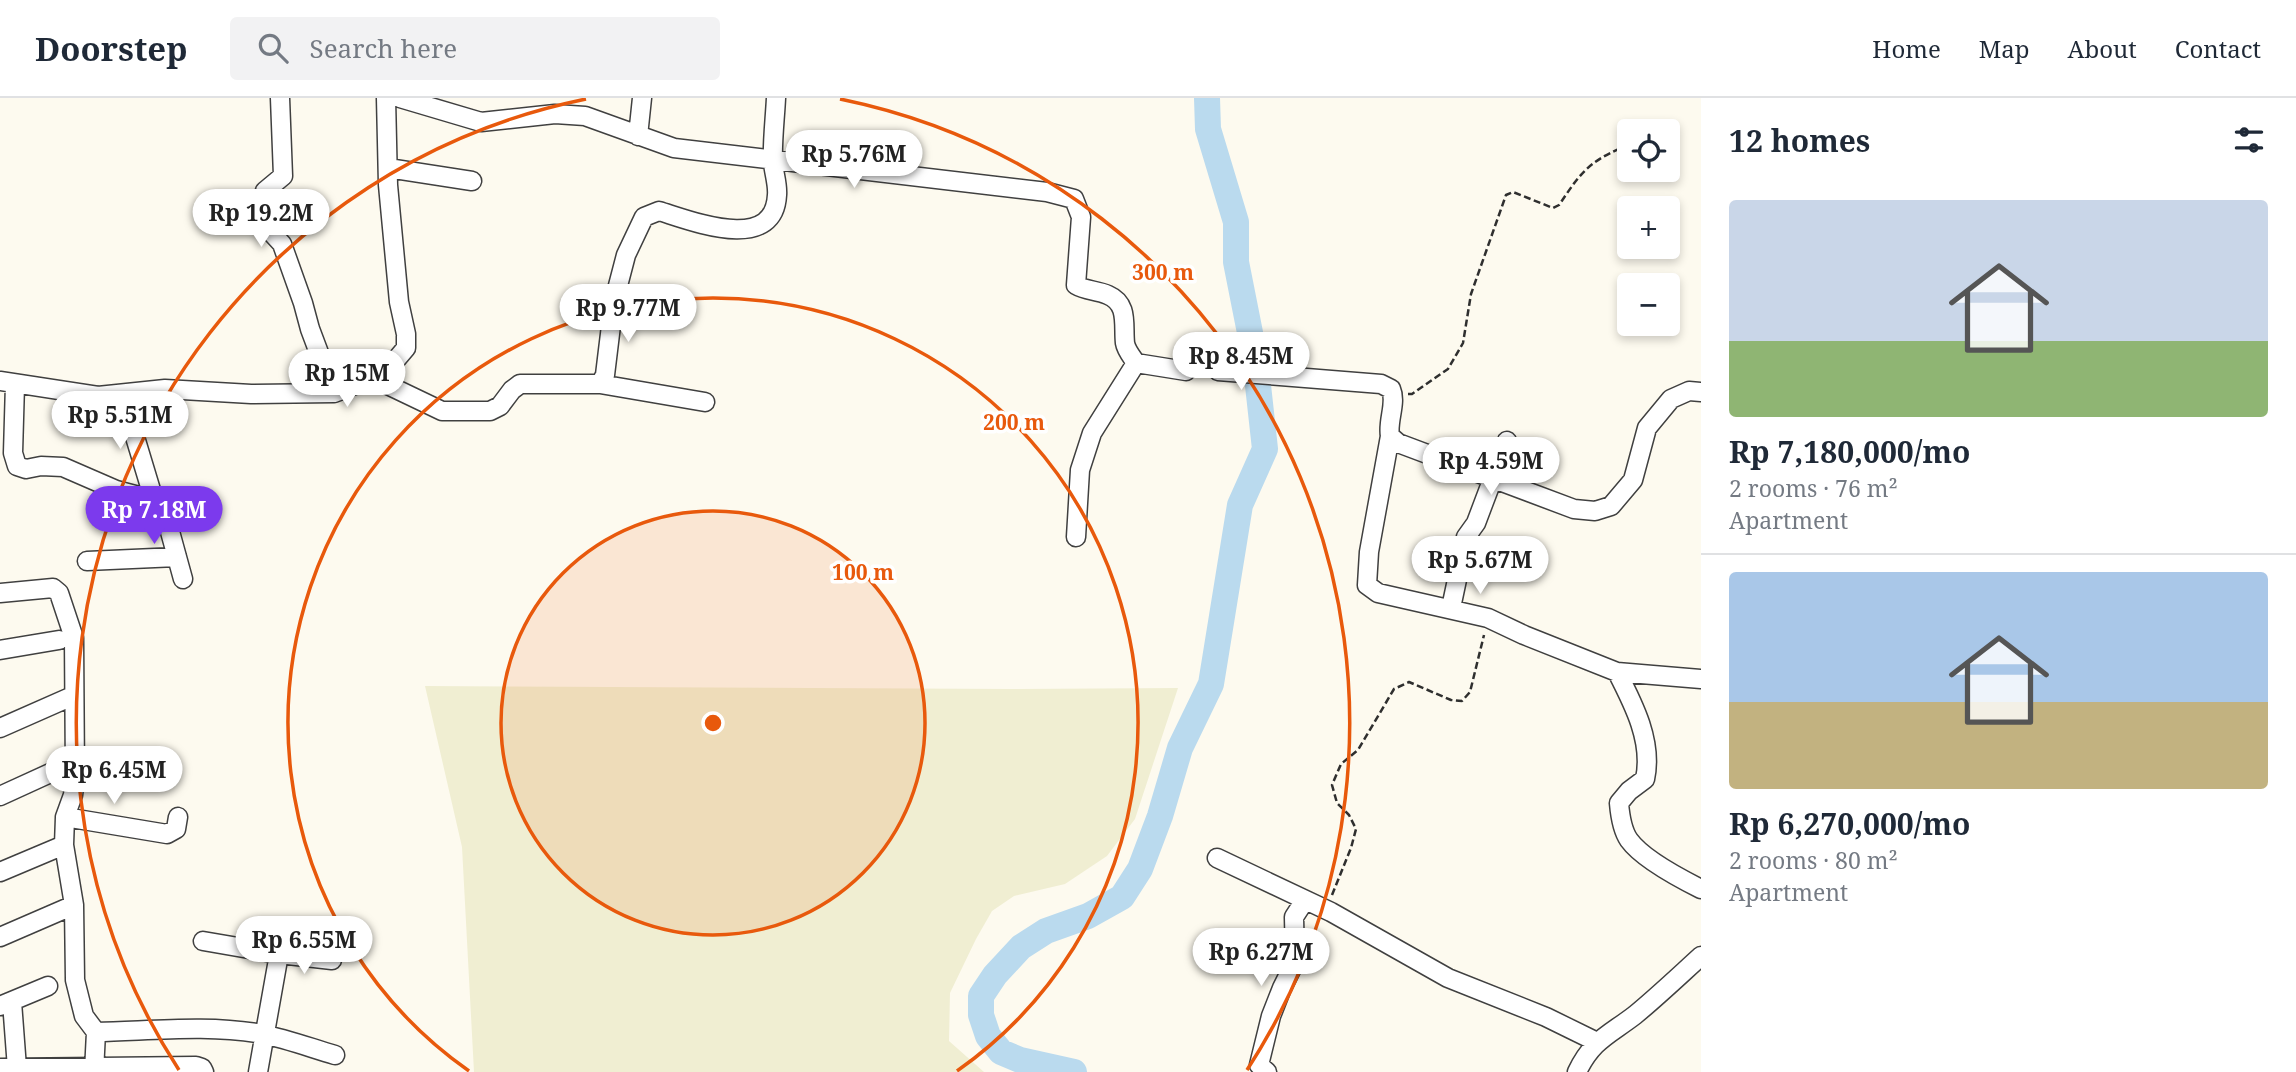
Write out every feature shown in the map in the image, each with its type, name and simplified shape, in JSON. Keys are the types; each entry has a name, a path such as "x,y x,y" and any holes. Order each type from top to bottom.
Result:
{"street":[{"path":"281,98 283,176 265,191 264,206 270,231 282,244 334,393"},
{"path":"154,500 116,490 63,467 41,466 26,469 17,466 13,453 7,383 98,396 165,389 251,394 334,393 373,378 389,368 406,348 406,334 399,303 388,185 386,98"},
{"path":"400,98 481,122 555,114 585,116 674,148 1047,192 1074,199 1081,216 1076,285 1084,290 1107,294 1118,301 1124,313 1126,347 1136,363 1186,371"},
{"path":"638,136 642,98"},
{"path":"600,384 605,374 614,301 626,255 644,218 659,211 711,226 746,229 762,226 772,214 777,195 773,161 776,98"},
{"path":"388,168 472,181"},
{"path":"1076,537 1080,470 1092,433 1136,363"},
{"path":"1218,371 1381,384 1391,389 1394,395 1388,426 1390,436 1369,552 1367,585 1378,593 1488,618 1617,672 1701,679"},
{"path":"373,378 442,411 490,411 500,406 520,384 600,384 705,402"},
{"path":"1390,436 1398,443 1574,509 1595,511 1611,506 1633,480 1647,428 1671,399 1689,391 1701,392"},
{"path":"126,393 135,437 154,500 169,528 183,579"},
{"path":"1451,608 1466,537 1476,523 1496,479 1507,441"},
{"path":"87,561 177,557"},
{"path":"0,593 53,588 59,593 74,638 75,778 73,795 65,817 64,845 74,905 75,980 84,1016 96,1032 94,1069"},
{"path":"2,651 59,640"},
{"path":"1617,672 1633,703 1649,762 1645,779 1619,803 1620,817 1628,839 1644,854 1701,889"},
{"path":"0,728 68,698"},
{"path":"0,796 70,764"},
{"path":"65,817 167,834 176,830 178,817"},
{"path":"0,872 64,845"},
{"path":"1217,858 1325,909 1448,978 1546,1017 1597,1042"},
{"path":"1266,1072 1259,1065 1271,1016 1295,962 1294,917 1305,900"},
{"path":"0,937 74,905"},
{"path":"203,941 332,960"},
{"path":"258,1072 279,954"},
{"path":"1577,1072 1586,1053 1597,1042 1635,1015 1701,956"},
{"path":"48,986 6,1004 9,1068 196,1066 204,1072"},
{"path":"96,1032 196,1030 263,1034 335,1055"}],"path":[{"path":"1394,395 1412,394 1448,369 1463,343 1471,294 1506,195 1513,192 1553,208 1559,205 1584,168 1617,150"},
{"path":"1325,909 1351,848 1356,828 1338,803 1332,785 1341,764 1358,750 1394,689 1409,682 1451,700 1462,701 1470,692 1488,618"}],"shaded area":[{"path":"425,686 1178,688 1135,819 1107,856 1065,884 1014,896 992,911 976,939 950,993 949,1041 984,1072 474,1072 462,847"}],"waterway":[{"path":"1074,1072 1020,1060 1001,1052 988,1036 981,1015 981,996 995,975 1021,947 1046,931 1088,916 1122,897 1140,869 1160,816 1180,748 1211,684 1240,505 1265,449 1255,358 1236,262 1236,222 1208,129 1207,98"}]}
